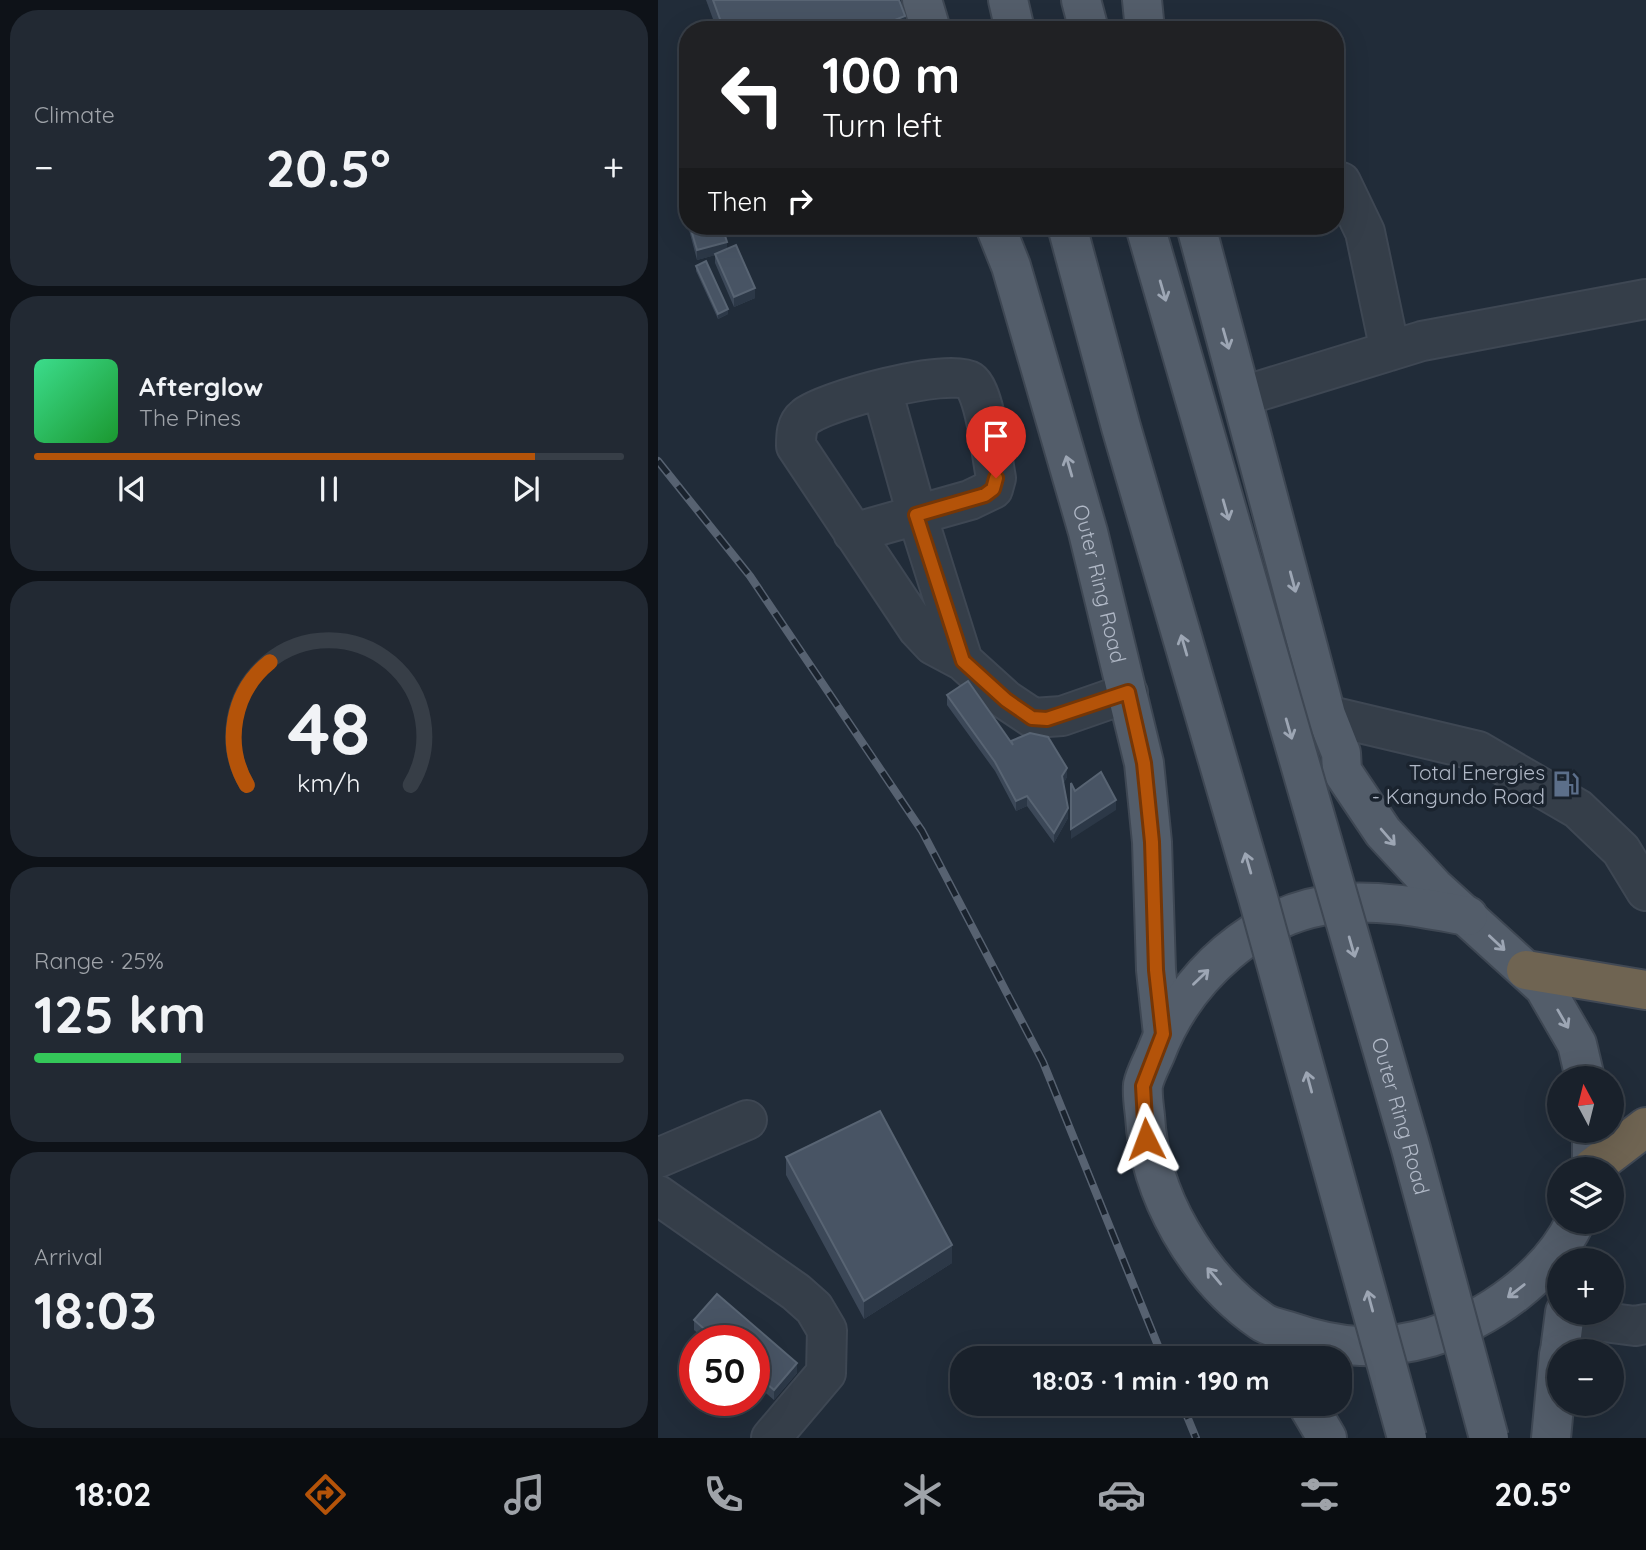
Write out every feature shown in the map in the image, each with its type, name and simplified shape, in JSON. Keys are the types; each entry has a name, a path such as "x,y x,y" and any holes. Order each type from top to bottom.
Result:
{"highway":[{"path":"1526,970 1561,978 1646,990"},
{"path":"1607,1157 1646,1127"}],"main road":[{"path":"922,0 928,21"},
{"path":"1008,0 1014,21"},
{"path":"1081,0 1087,21"},
{"path":"1142,0 1144,21"},
{"name":"Outer Ring Road","path":"999,235 1011,267 1088,532 1144,763 1152,842 1156,970 1163,1034"},
{"path":"1070,235 1121,427 1262,911 1408,1438"},
{"name":"Outer Ring Road","path":"1147,235 1411,1149 1489,1438"},
{"path":"1198,235 1326,715 1341,753 1342,771 1383,832 1434,887 1544,987 1577,1044 1582,1066"},
{"name":"Outer Ring Road","path":"1468,916 1398,904 1340,903 1285,918 1234,946 1193,985 1163,1034 1143,1086 1146,1139 1159,1189 1186,1239 1213,1278 1263,1323 1327,1345 1396,1347 1462,1328 1519,1290 1569,1242"},
{"name":"Outer Ring Road","path":"1263,1323 1274,1346"},
{"path":"1550,1438 1562,1334"},
{"path":"1314,1416 1327,1438"}],"street":[{"path":"1344,188 1365,232 1390,351"},
{"path":"1243,396 1422,341 1646,299"},
{"path":"853,533 985,495 993,489 996,478 979,394 971,381 954,375 926,378 819,408 802,418 796,433 796,446 853,533 918,629 933,645 963,661 1006,700 1032,718 1062,716 1128,692"},
{"path":"882,390 916,515 963,661"},
{"path":"1326,715 1478,751 1578,809 1621,850 1646,891"},
{"path":"658,1158 747,1121"},
{"path":"658,1195 796,1292 814,1308 827,1330 826,1373 771,1438"},
{"path":"1562,1334 1646,1324"}],"building":[{"path":"713,0 899,0 905,16 892,21 721,21"},
{"path":"693,235 725,235 727,242 697,250"},
{"path":"736,245 755,288 734,297 715,254"},
{"path":"706,261 728,309 718,314 696,266"},
{"path":"968,681 1013,745 1011,741 1030,733 1048,737 1067,768 1062,776 1068,808 1054,833 1027,796 1016,801 995,762 947,695"},
{"path":"1101,772 1116,800 1071,829 1071,783 1075,791"},
{"path":"880,1111 952,1245 864,1301 786,1157"},
{"path":"717,1294 753,1325 700,1325 694,1320"},
{"path":"770,1340 797,1363 774,1390 770,1387"}],"railway":[{"path":"658,461 750,576 922,831 1043,1062 1158,1346"},
{"path":"1187,1416 1196,1438"}],"place":[{"name":"Total Energies - Kangundo Road","path":"1566,784"}],"route":[{"path":"996,478 993,489 985,495 916,515 963,661 1006,700 1032,718 1047,719 1128,692 1144,763 1152,842 1156,970 1163,1034 1143,1086 1146,1139"}]}
